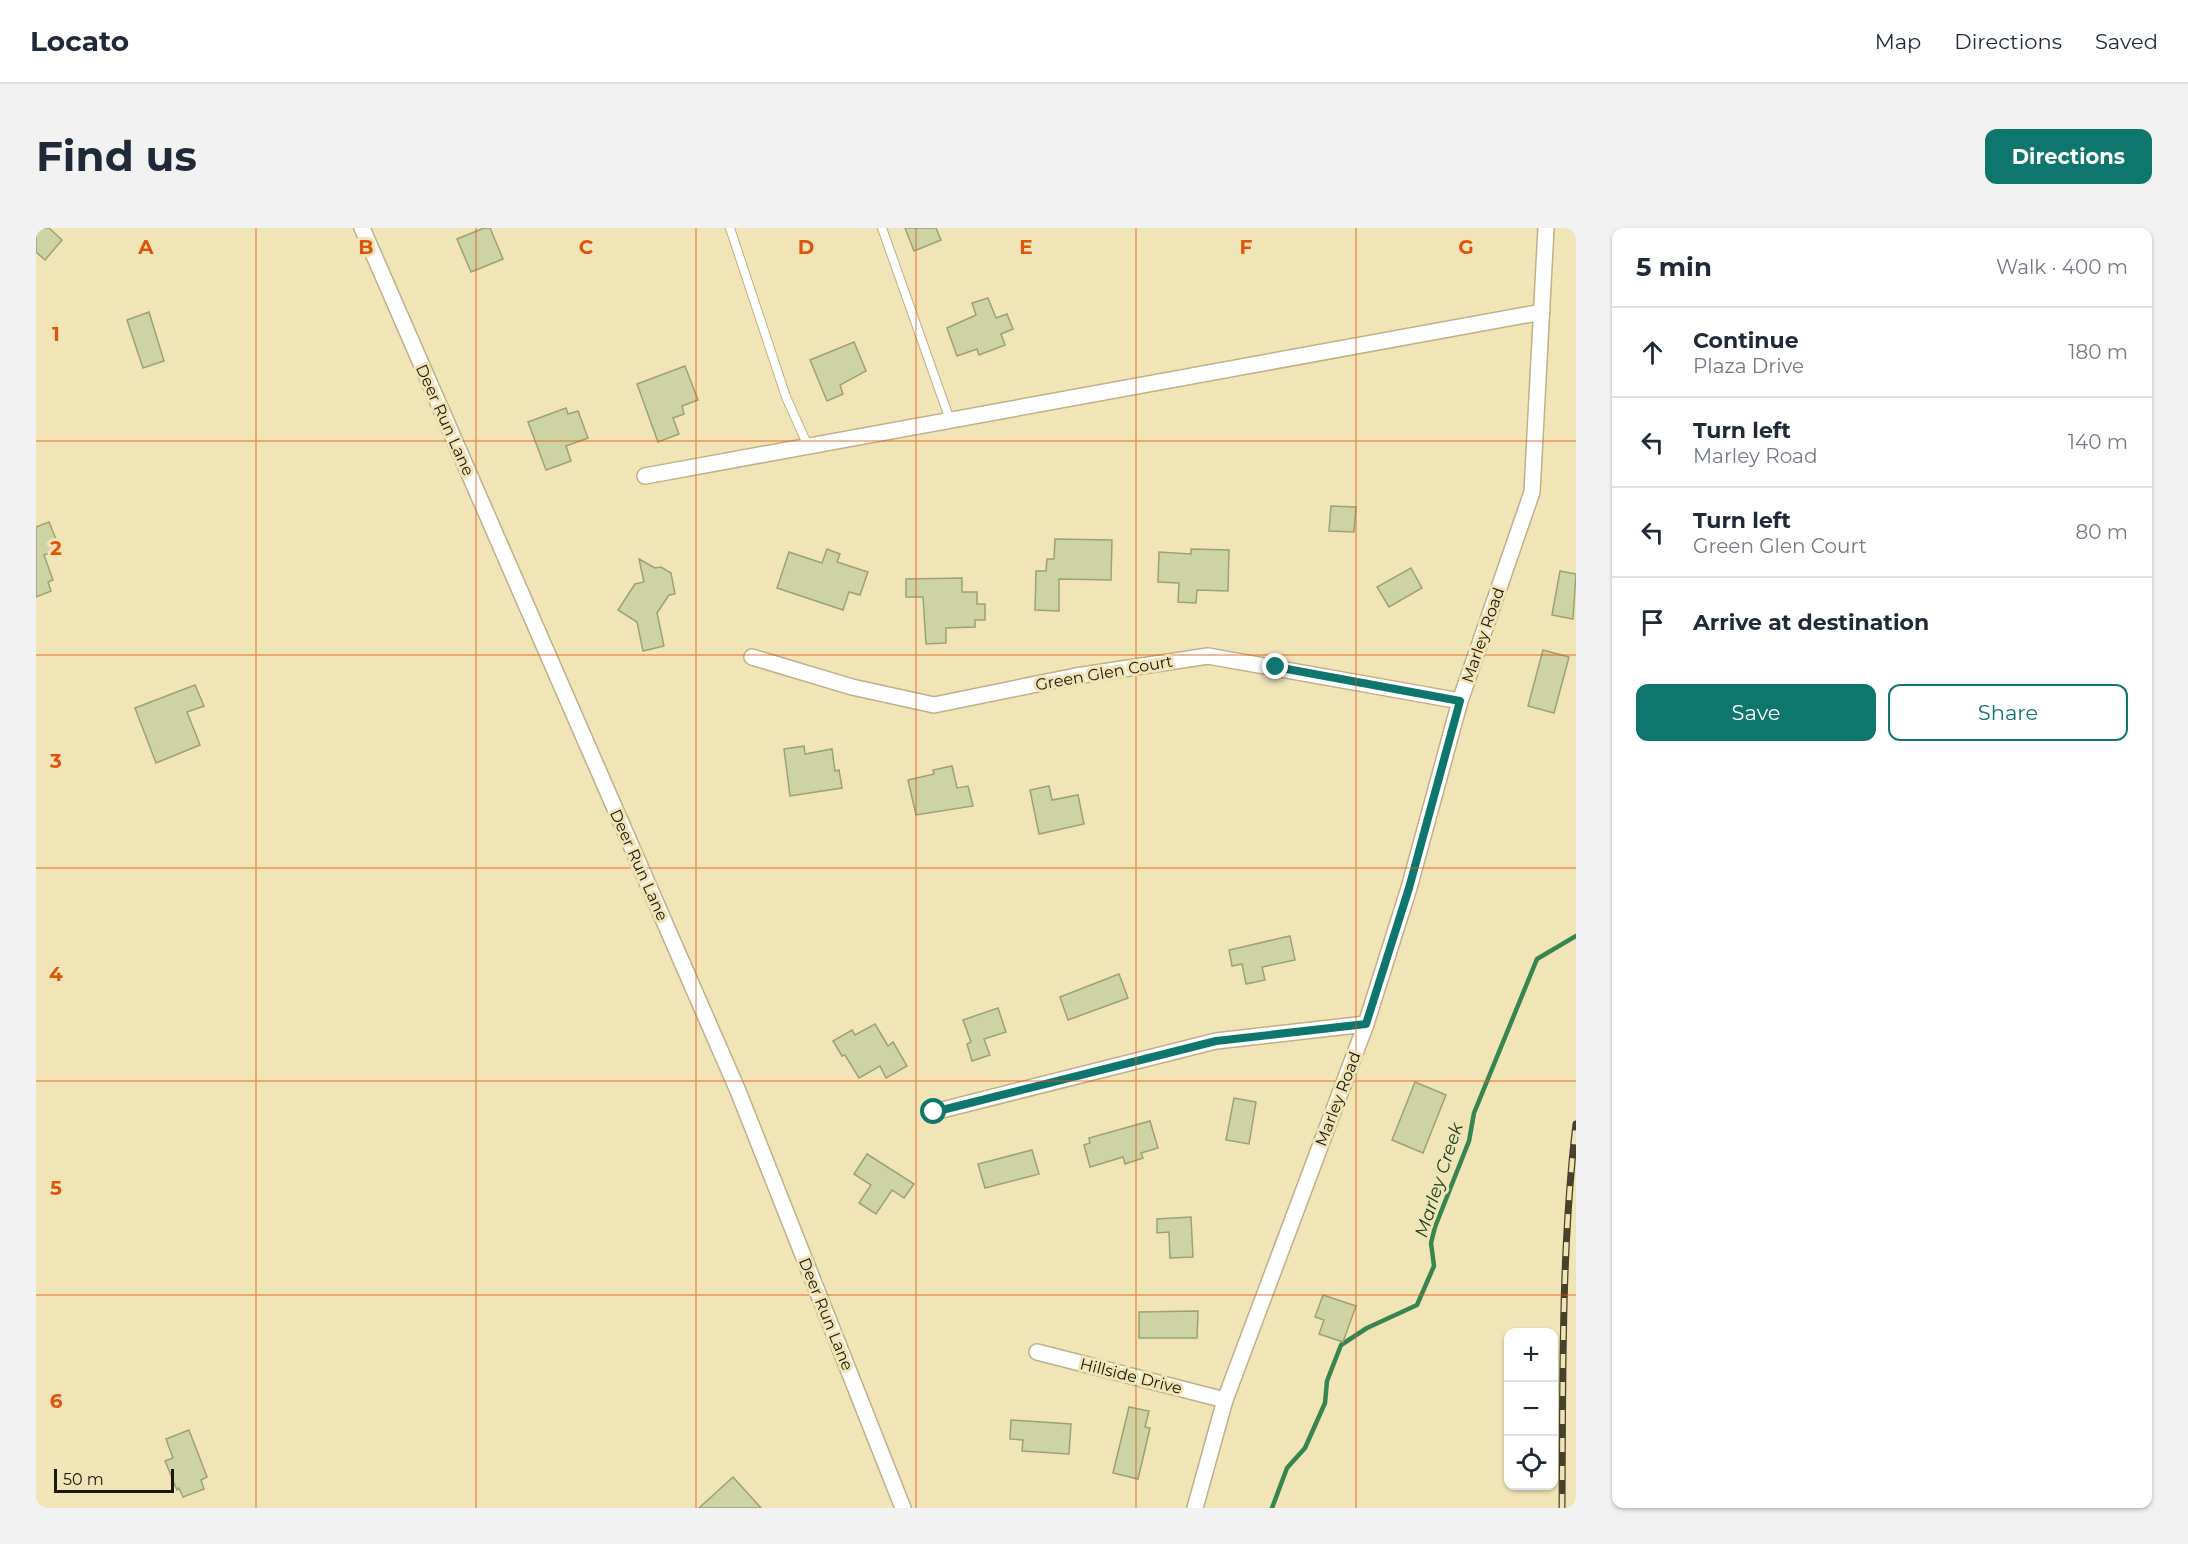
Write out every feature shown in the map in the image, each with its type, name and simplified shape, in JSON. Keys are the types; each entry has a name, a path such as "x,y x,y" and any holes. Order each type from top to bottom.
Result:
{"street":[{"name":"Deer Run Lane","path":"362,228 738,1091 903,1508"},
{"name":"Marley Road","path":"1195,1508 1225,1400 1366,1024 1409,888 1460,701 1532,492 1546,228"},
{"path":"645,476 1542,312"},
{"name":"Green Glen Court","path":"752,657 852,687 934,705 1076,676 1208,656 1460,701"},
{"path":"934,1112 1216,1041 1366,1024"},
{"name":"Hillside Drive","path":"1037,1352 1225,1400"}],"lane":[{"path":"730,228 786,397 808,446"},
{"path":"882,228 950,420"}],"building":[{"path":"36,228 49,228 62,240 45,260 36,252"},
{"path":"484,228 490,228 503,259 471,272 457,239"},
{"path":"905,228 936,228 941,240 914,251"},
{"path":"988,298 996,318 1007,314 1013,329 1001,334 1005,345 979,355 977,349 957,356 947,328 976,315 972,303"},
{"path":"149,312 164,361 143,368 127,320"},
{"path":"854,342 866,371 840,385 843,394 827,401 810,360"},
{"path":"685,366 698,400 682,406 684,414 673,418 679,434 658,442 637,384"},
{"path":"566,408 568,414 578,411 588,438 566,446 571,461 546,470 528,422"},
{"path":"1331,506 1356,507 1354,532 1329,531"},
{"path":"49,522 60,549 44,555 53,580 48,582 51,591 36,597 36,527"},
{"path":"1055,539 1112,540 1111,580 1059,579 1059,611 1035,610 1036,571 1046,571 1047,559 1054,559"},
{"path":"827,549 840,554 837,562 868,572 860,595 849,592 843,610 777,588 789,552 822,563"},
{"path":"1191,549 1229,550 1228,591 1197,590 1196,603 1178,602 1179,583 1158,582 1159,552 1191,554"},
{"path":"639,559 655,568 661,567 671,573 675,594 669,595 657,613 664,646 643,651 637,622 618,610 635,584 644,582"},
{"path":"1411,568 1422,588 1389,607 1377,587"},
{"path":"1560,571 1576,574 1573,619 1552,615"},
{"path":"962,578 962,592 977,592 977,604 985,604 985,620 975,620 975,627 946,628 946,643 926,644 923,597 906,597 906,579"},
{"path":"1543,650 1569,657 1554,713 1528,706"},
{"path":"195,685 204,706 187,712 200,745 156,763 135,708"},
{"path":"804,746 805,754 832,749 835,771 839,770 842,788 790,796 784,749"},
{"path":"952,766 957,788 968,786 973,806 916,815 908,780 934,774 933,770"},
{"path":"1049,786 1052,800 1078,795 1084,824 1039,834 1030,790"},
{"path":"1290,936 1295,960 1262,967 1265,980 1246,984 1242,964 1232,966 1229,950"},
{"path":"1119,974 1128,998 1068,1020 1060,997"},
{"path":"998,1008 1006,1032 984,1039 990,1055 972,1061 967,1044 971,1042 963,1020"},
{"path":"875,1024 888,1046 893,1042 907,1066 886,1078 880,1066 859,1078 833,1041 852,1030 855,1035"},
{"path":"1415,1082 1446,1095 1423,1153 1392,1140"},
{"path":"1234,1098 1256,1102 1249,1144 1226,1140"},
{"path":"1150,1121 1158,1148 1141,1153 1143,1158 1125,1164 1123,1157 1090,1167 1084,1145 1090,1143 1089,1138"},
{"path":"1032,1150 1039,1174 985,1188 978,1164"},
{"path":"867,1154 914,1184 904,1198 892,1190 876,1214 859,1203 871,1185 854,1174"},
{"path":"1191,1217 1193,1257 1170,1258 1169,1232 1157,1233 1157,1219"},
{"path":"1323,1295 1356,1306 1343,1342 1319,1334 1324,1320 1315,1317"},
{"path":"1198,1311 1197,1338 1139,1338 1139,1312"},
{"path":"1129,1407 1149,1411 1145,1427 1150,1428 1138,1479 1113,1473"},
{"path":"1011,1420 1071,1424 1069,1454 1022,1451 1023,1440 1010,1439"},
{"path":"189,1430 207,1477 201,1480 204,1489 183,1497 179,1488 177,1490 165,1461 173,1458 166,1439"},
{"path":"733,1477 761,1508 699,1508"}],"waterway":[{"name":"Marley Creek","path":"1272,1508 1287,1468 1305,1448 1325,1403 1327,1381 1341,1345 1367,1328 1417,1305 1434,1266 1431,1243 1435,1227 1469,1141 1474,1113 1537,959 1576,936"}],"railway":[{"path":"1562,1508 1565,1268 1576,1124"}],"route":[{"path":"934,1112 1216,1041 1366,1024 1409,888 1460,701 1276,667"}]}
